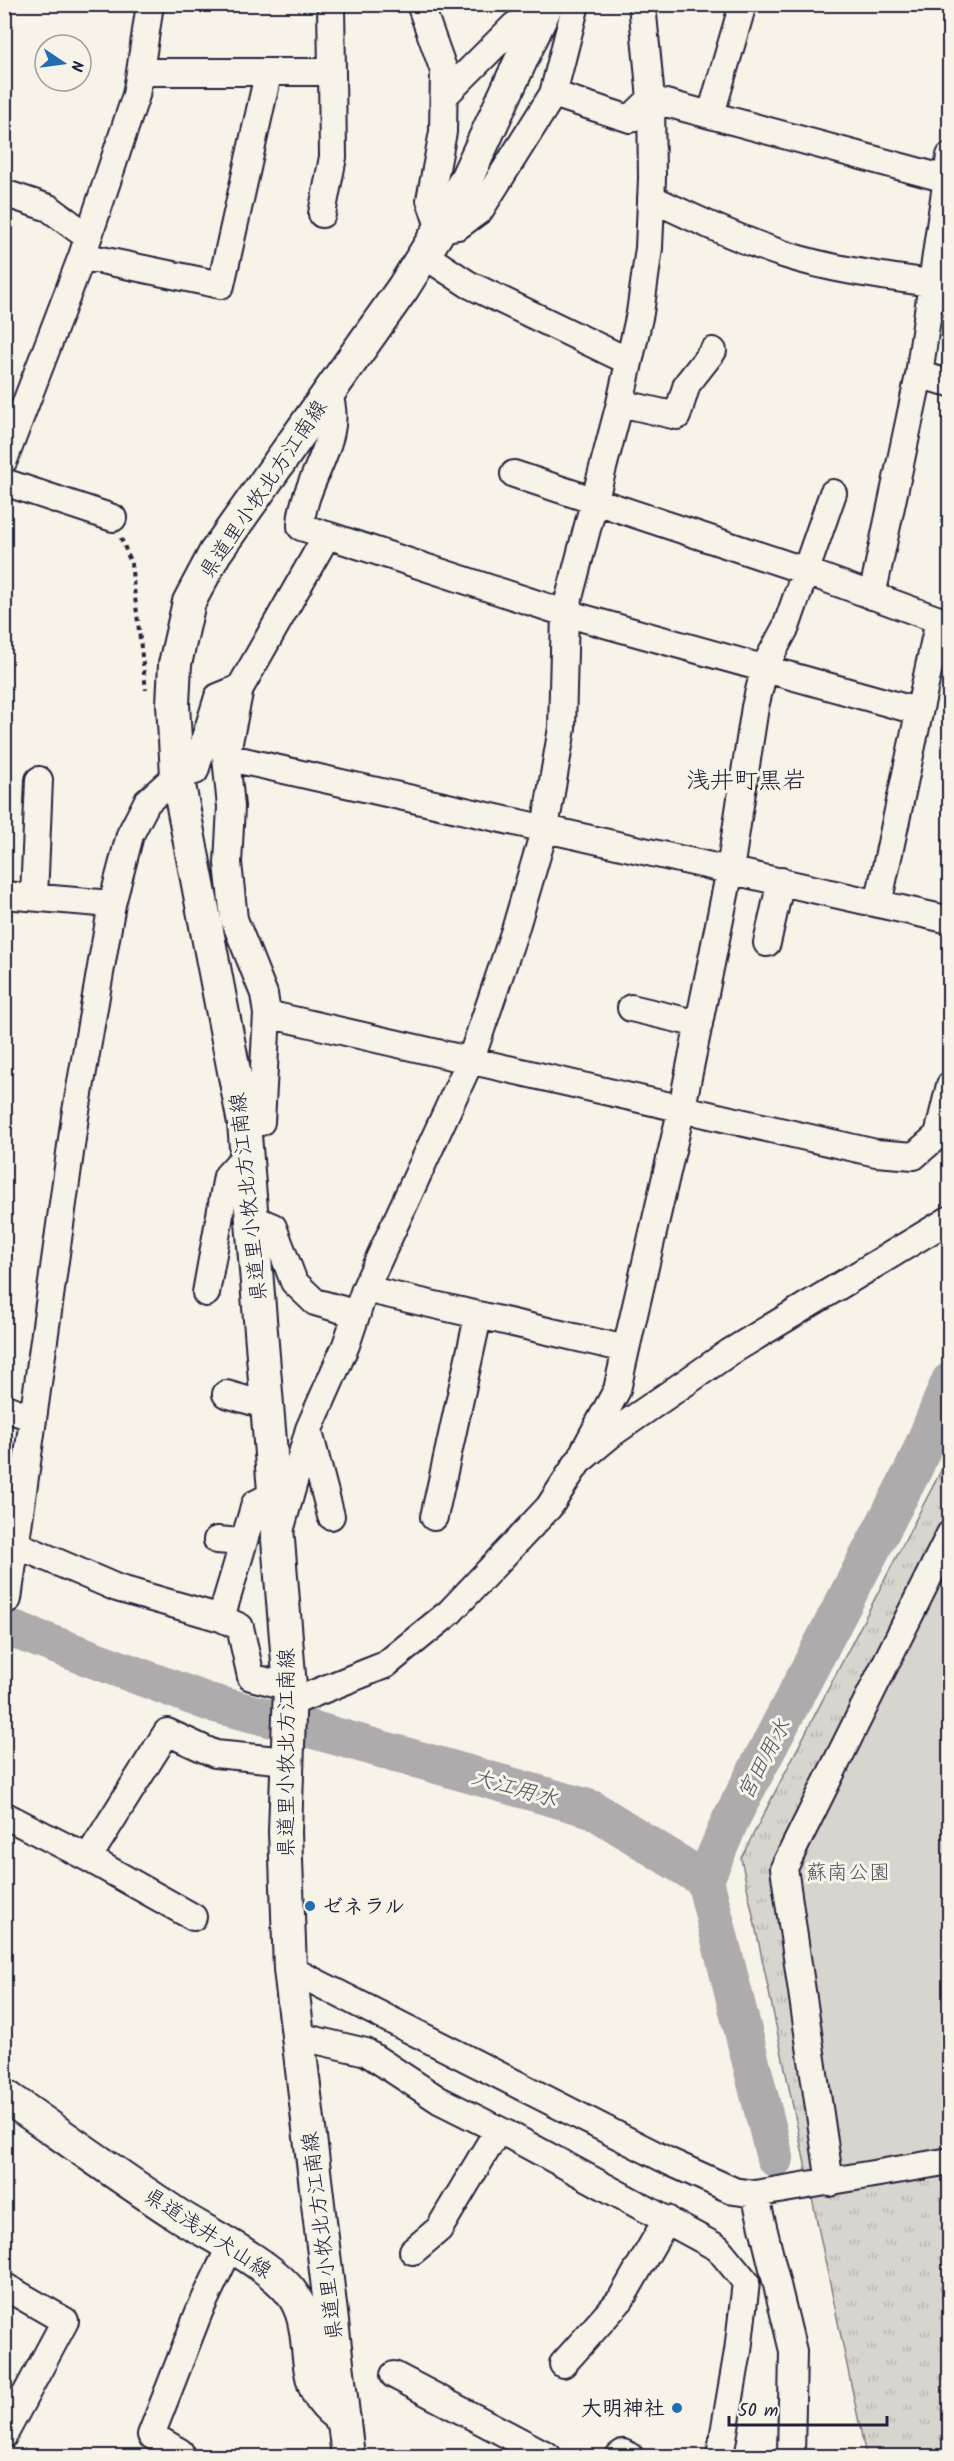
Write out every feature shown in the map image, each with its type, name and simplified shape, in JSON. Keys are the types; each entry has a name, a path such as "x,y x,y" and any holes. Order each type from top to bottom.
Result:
{"main road":[{"name":"県道里小牧北方江南線","path":"348,2457 290,1969 285,1852 290,1695 247,1154 244,1124 177,775 173,704 175,664 189,603 220,544 403,288 432,242 468,175 543,14"},
{"name":"県道浅井犬山線","path":"4,2095 178,2215 273,2274 291,2291 303,2316 315,2392 330,2411 344,2419"}],"street":[{"path":"4,460 85,247 136,95 150,4"},
{"path":"322,214 333,157 331,4"},
{"path":"420,4 442,64 446,94 443,132 430,200 432,242 468,284 628,361"},
{"path":"432,242 480,210 553,94 576,4"},
{"path":"279,1537 309,1429 346,1346 365,1289 471,1059 515,930 545,828 562,728 565,613 596,502 620,403 640,313 649,248 651,99 642,4"},
{"path":"711,114 743,4"},
{"path":"446,94 515,25 543,14"},
{"path":"140,72 268,74 332,72"},
{"path":"4,193 49,208 85,247 221,285 268,74"},
{"path":"553,94 630,119 651,99"},
{"path":"651,99 948,172 918,375 873,596"},
{"path":"651,198 702,222 787,255 853,271 930,283"},
{"path":"620,403 677,416 687,384 713,351"},
{"path":"918,375 950,383"},
{"path":"328,393 333,417 330,437 301,512 301,527 565,613 765,666 917,711"},
{"path":"514,474 804,571 944,622 917,711 878,904"},
{"path":"4,482 113,518"},
{"path":"15,1544 117,1588 221,1618 240,1627 251,1677 290,1695 385,1665 450,1612 549,1507 578,1462 617,1390 699,1024 730,870 755,707 765,666 786,627 833,493"},
{"path":"244,1124 261,1122 267,1014 264,994 234,919 228,863 231,807 226,757 240,688 327,535"},
{"path":"8,1599 75,1117 112,904 130,835 147,802 177,775 195,771 218,697 240,688"},
{"path":"226,757 950,920"},
{"path":"34,897 39,780"},
{"path":"767,943 781,881"},
{"path":"4,895 112,904"},
{"path":"631,1008 699,1024"},
{"path":"267,1014 876,1153 914,1156 938,1135 950,1085"},
{"path":"206,1293 227,1176 247,1154"},
{"path":"252,1218 273,1227 294,1282 315,1302 357,1314"},
{"path":"578,1462 614,1432 730,1352 950,1219"},
{"path":"365,1289 478,1317 626,1349"},
{"path":"434,1517 478,1317"},
{"path":"226,1394 268,1406"},
{"path":"4,1407 32,1418"},
{"path":"309,1429 331,1516"},
{"path":"221,1618 255,1504 275,1494"},
{"path":"830,2183 784,1868 950,1534"},
{"path":"216,1540 242,1542"},
{"path":"88,1857 167,1732 215,1754 288,1761"},
{"path":"4,1815 88,1857 193,1917"},
{"path":"290,1969 670,2162 734,2191 755,2194 950,2161"},
{"path":"298,2036 366,2052 439,2100 718,2248 746,2282 738,2352 720,2457"},
{"path":"413,2251 439,2229 498,2130"},
{"path":"755,2194 793,2351 790,2457"},
{"path":"563,2364 621,2299 667,2219"},
{"path":"178,2457 180,2452 151,2435 199,2312 230,2247"},
{"path":"4,2286 65,2321 4,2435"},
{"path":"394,2375 548,2457"},
{"path":"619,2457 623,2453 630,2457"}],"path":[{"path":"113,518 131,563 147,699"}],"green space":[{"name":"蘇南公園","path":"949,1455 949,2456 866,2456 741,1858"},
{"path":"949,1553 949,2150 840,2168 791,1872"}],"waterway":[{"name":"宮田用水","path":"775,2158 705,1880 731,1819 915,1466 950,1381"},
{"name":"大江用水","path":"4,1626 208,1702 273,1719"},
{"name":"大江用水","path":"310,1729 592,1809 705,1880"}],"place":[{"name":"ゼネラル","path":"310,1906"},
{"name":"大明神社","path":"677,2408"}],"district":[{"name":"浅井町黒岩","path":"746,780"}]}
